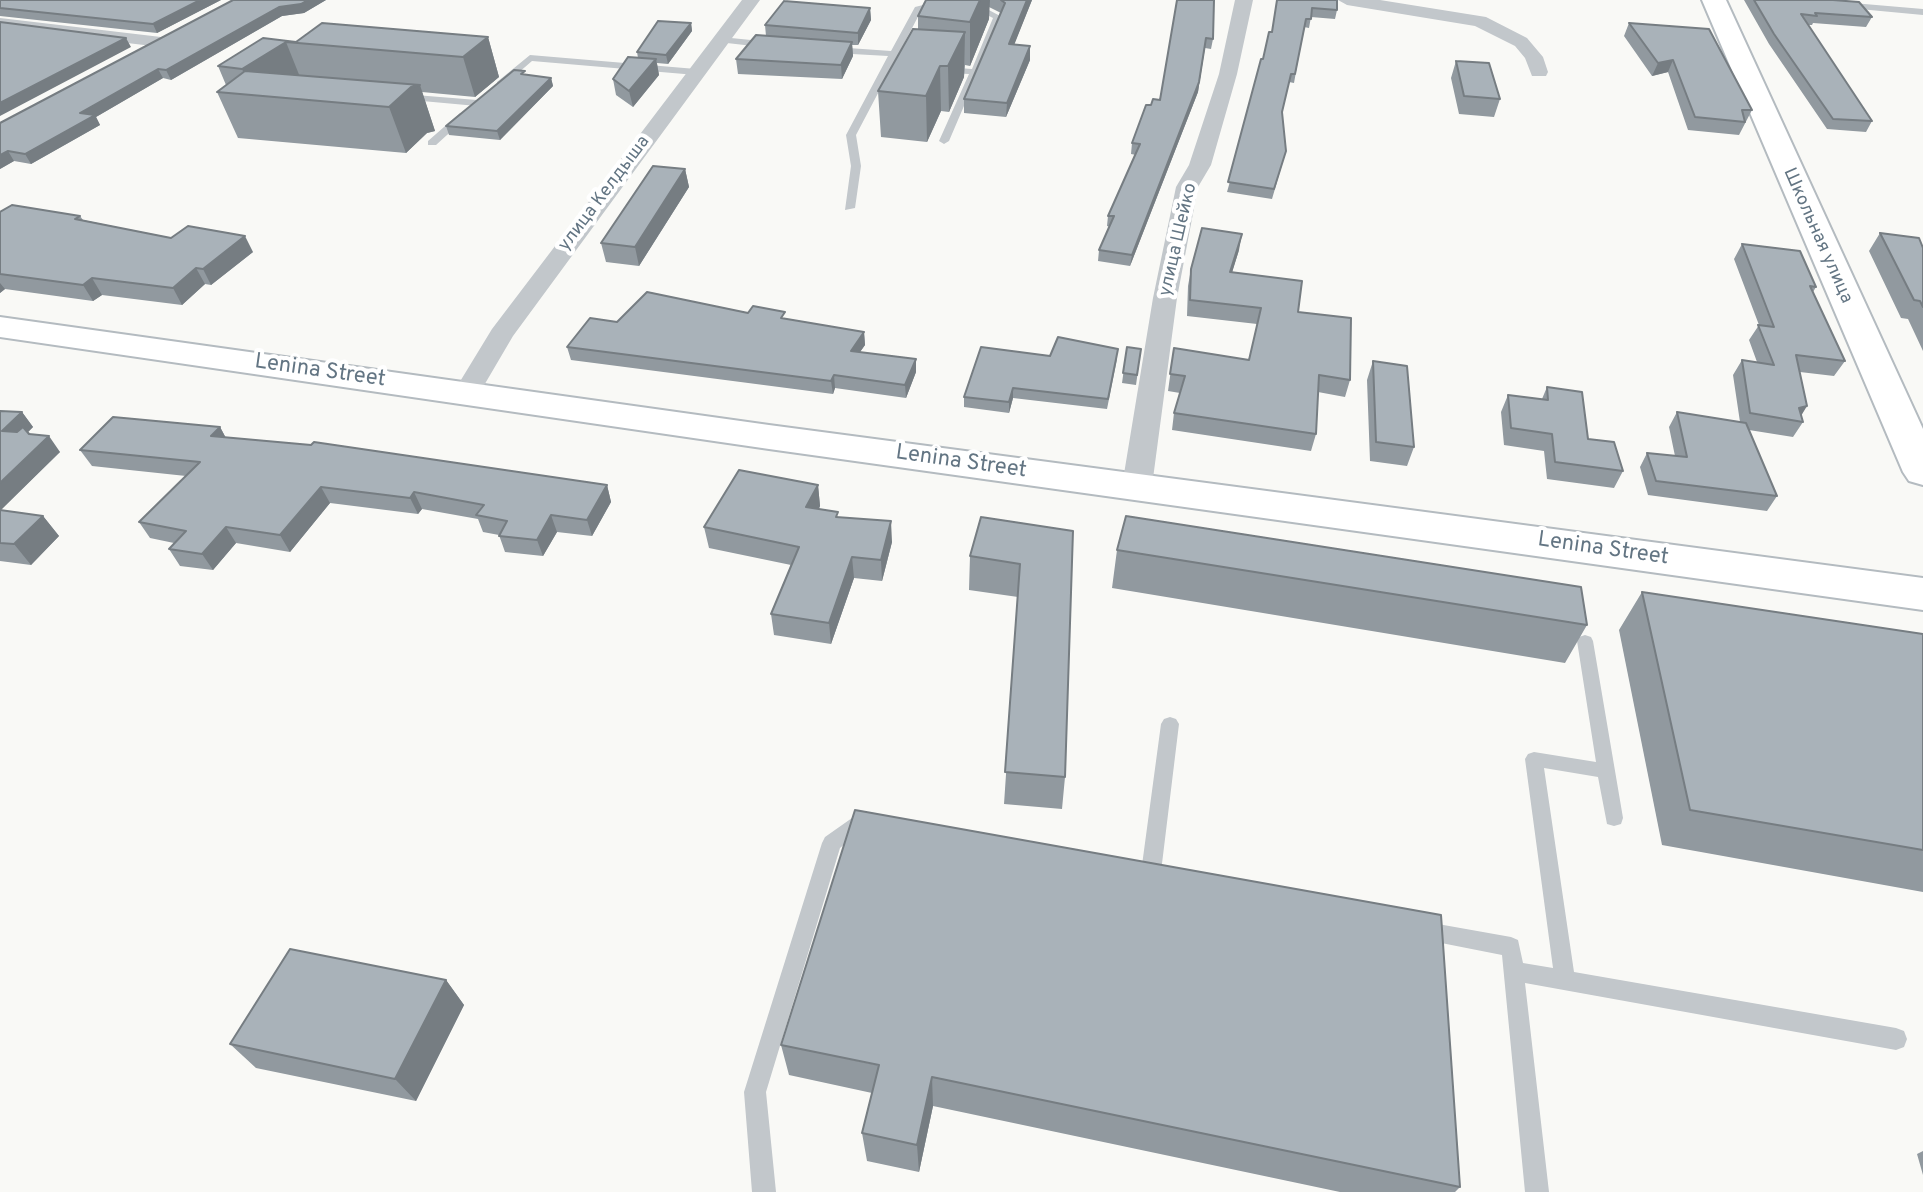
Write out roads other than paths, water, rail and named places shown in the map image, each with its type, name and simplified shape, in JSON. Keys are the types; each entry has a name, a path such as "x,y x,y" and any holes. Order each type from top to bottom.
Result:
{"street":[{"name":"улица Келдыша","path":"466,393 501,334 751,0"},
{"name":"улица Шейко","path":"1137,486 1165,298 1187,187 1200,165 1228,74 1244,0"},
{"path":"1347,0 1480,21 1521,42 1534,57 1539,72"},
{"name":"Школьная улица","path":"1714,0 1923,472"},
{"path":"0,23 167,38 134,56"},
{"name":"Lenina Street","path":"0,327 1923,594"}],"lane":[{"path":"849,208 856,166 851,135 918,9 933,3 974,4 998,17 944,141"},
{"path":"1832,4 1923,12"},
{"path":"721,40 788,46"},
{"path":"818,48 895,54 911,67 924,68"},
{"path":"432,143 530,58 696,72"},
{"path":"937,69 975,72"},
{"path":"389,95 477,103"},
{"path":"434,126 449,127"},
{"path":"1585,641 1614,818"},
{"path":"1150,880 1170,724"},
{"path":"1565,980 1534,759 1606,771"},
{"path":"764,1192 755,1092 832,843 852,826 884,832"},
{"path":"1404,927 1511,947 1537,1192"},
{"path":"1513,971 1896,1039"}]}
